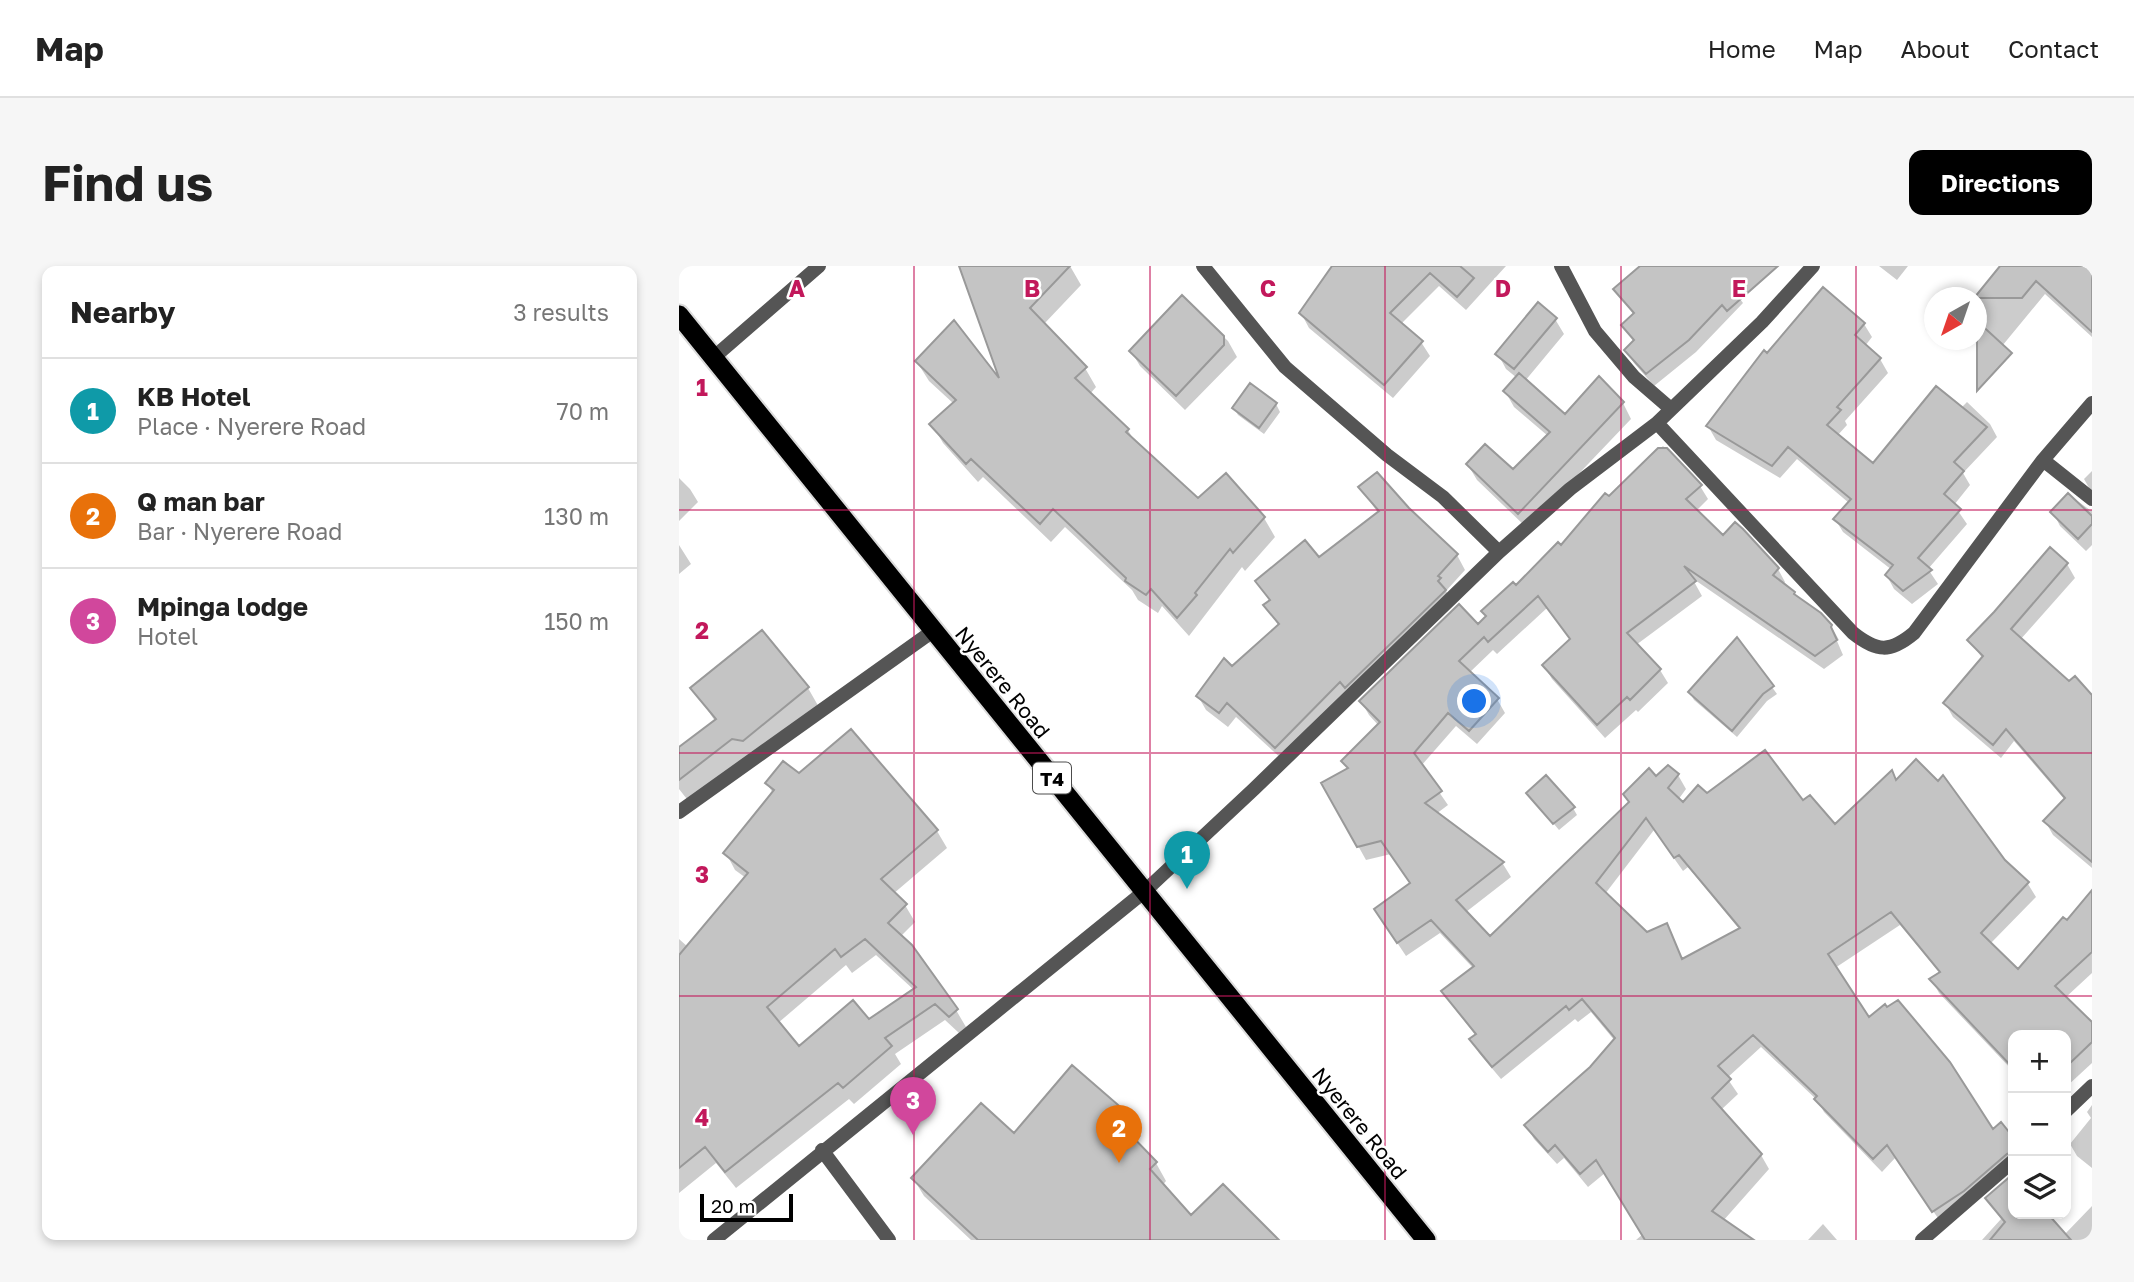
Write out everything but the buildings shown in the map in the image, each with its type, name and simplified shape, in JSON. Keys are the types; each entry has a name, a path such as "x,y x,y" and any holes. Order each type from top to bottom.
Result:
{"highway":[{"name":"Nyerere Road","path":"679,315 1426,1240"}],"street":[{"path":"713,358 819,266"},
{"path":"1203,266 1285,367 1387,455 1443,496 1499,552"},
{"path":"1561,266 1595,331 1634,377 1671,410"},
{"path":"713,1240 1145,891 1499,552 1570,489 1671,410 1762,322 1814,266"},
{"path":"1657,423 1853,633 1868,644 1889,649 1914,633 2043,460 2092,403"},
{"path":"2043,460 2092,499"},
{"path":"679,812 933,631"},
{"path":"2071,1106 2092,1086"},
{"path":"822,1150 889,1240"},
{"path":"1921,1240 2008,1165"}],"place":[{"name":"KB Hotel","path":"1187,889"},
{"name":"Mpinga lodge","path":"913,1135"},
{"name":"Q man bar","path":"1119,1163"}]}
